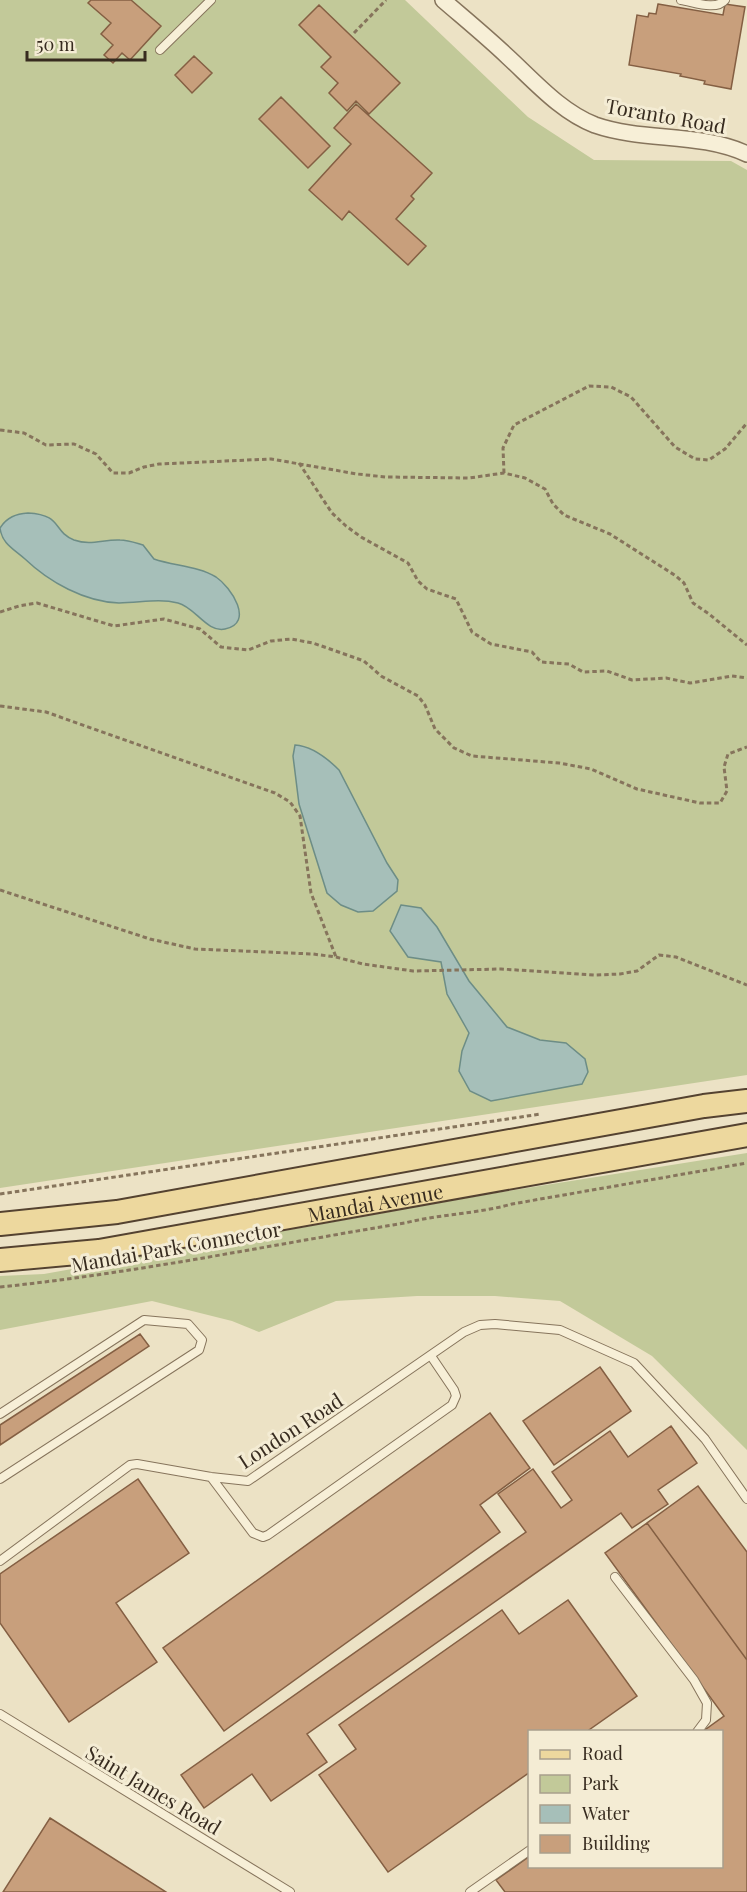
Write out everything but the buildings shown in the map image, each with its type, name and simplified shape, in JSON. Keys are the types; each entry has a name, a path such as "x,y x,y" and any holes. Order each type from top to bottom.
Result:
{"main road":[{"name":"Mandai Avenue","path":"0,1224 117,1212 704,1106 747,1101"},
{"name":"Mandai Avenue","path":"0,1260 99,1251 747,1135"}],"street":[{"name":"Toranto Road","path":"443,0 570,111 593,124 621,132 723,145 747,154"}],"lane":[{"path":"160,50 211,0"},
{"path":"681,0 716,6 726,0"},
{"path":"0,1414 144,1320 188,1324 202,1340 200,1350 0,1479"},
{"name":"London Road","path":"0,1561 130,1465 137,1464 248,1481 464,1332 480,1325 495,1324 560,1330 634,1364 705,1439 747,1499"},
{"path":"211,1477 253,1533 263,1537 268,1535 452,1405 456,1396 454,1390 430,1356"},
{"path":"615,1577 694,1680 707,1704 706,1720 698,1730"},
{"name":"Saint James Road","path":"0,1714 290,1892"},
{"path":"470,1892 528,1851"}],"path":[{"path":"354,33 386,0"},
{"path":"504,473 503,448 514,425 589,386 611,387 631,397 675,447 695,459 709,460 725,449 747,423"},
{"path":"0,430 24,433 46,445 74,444 96,454 113,473 129,473 159,464 271,459 386,477 469,478 504,473 525,478 545,489 553,504 564,515 610,534 676,576 684,584 693,603 747,645"},
{"path":"299,463 332,513 361,537 408,563 418,580 427,589 456,599 471,632 490,644 532,652 541,662 568,664 583,672 607,671 632,680 666,678 690,683 732,676 747,678"},
{"path":"0,612 37,603 114,626 164,619 201,629 221,647 248,650 271,641 291,639 313,643 364,662 381,676 418,696 425,705 435,729 454,748 472,756 559,763 591,769 637,789 700,802 720,802 728,791 724,767 728,754 747,747"},
{"path":"0,706 46,712 275,793 290,802 300,816 311,893 336,957"},
{"path":"0,890 150,939 195,949 313,954 413,971 501,969 595,975 637,972 659,955 676,957 747,985"},
{"path":"0,1194 544,1114"},
{"name":"Mandai Park Connector","path":"0,1287 137,1269 747,1163"}],"green space":[{"path":"0,0 405,0 528,117 594,160 731,161 747,170 747,1075 0,1188"},
{"path":"747,1153 747,1450 652,1356 560,1301 495,1296 417,1296 336,1301 259,1332 232,1321 152,1301 0,1330 0,1276 44,1274 489,1194"}],"water":[{"path":"28,513 47,517 74,540 132,542 143,545 154,559 209,573 222,582 233,596 239,613 238,620 234,625 219,629 207,624 190,609 178,603 106,602 81,595 56,583 9,546 1,534 0,528 6,521 16,515"},
{"path":"295,745 319,753 339,770 398,880 397,891 373,911 358,912 341,905 327,893 299,804 293,756"},
{"path":"401,905 421,908 437,927 469,981 507,1027 540,1040 566,1043 585,1059 588,1072 582,1084 491,1101 470,1091 459,1071 462,1051 469,1033 447,994 441,962 408,957 390,931"}]}
